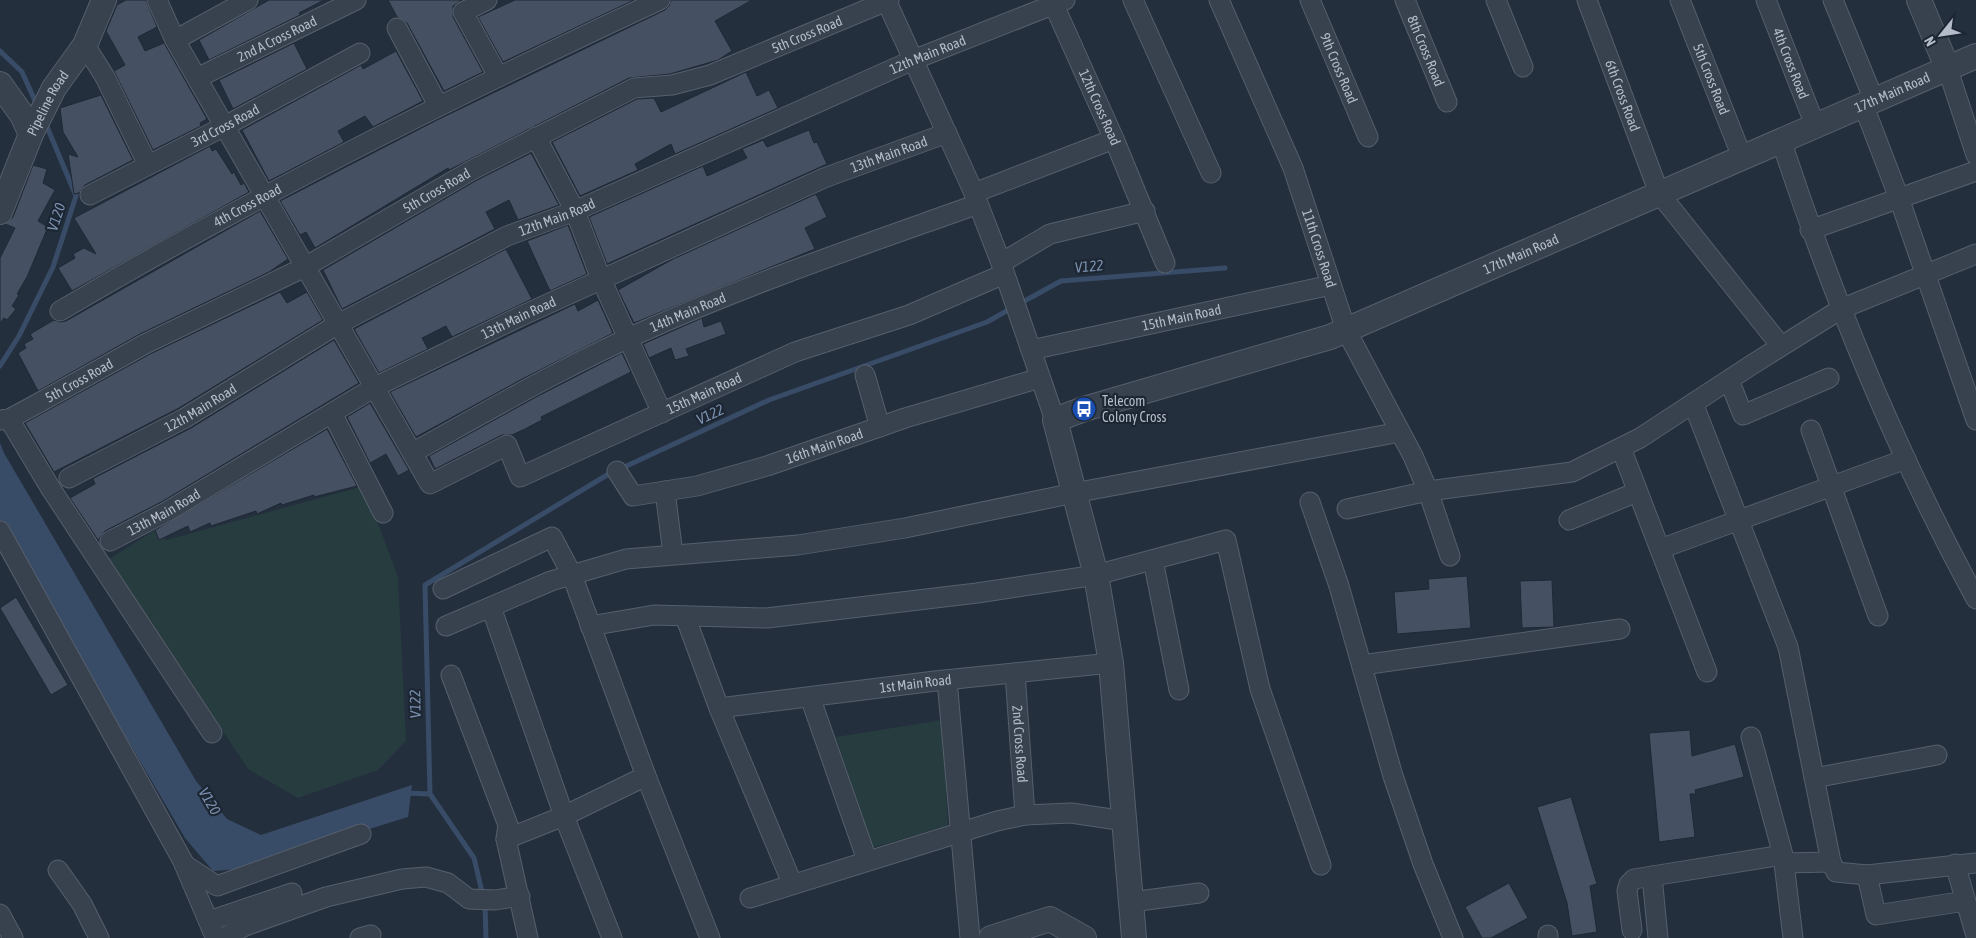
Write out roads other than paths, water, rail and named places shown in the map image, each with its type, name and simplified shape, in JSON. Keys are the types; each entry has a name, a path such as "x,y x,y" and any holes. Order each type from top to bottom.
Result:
{"street":[{"name":"Pipeline Road","path":"0,212 34,126 54,88 85,45 104,0"},
{"path":"158,0 175,40 412,453"},
{"path":"175,40 248,0"},
{"path":"487,0 463,12 498,76"},
{"name":"4th Cross Road","path":"60,311 107,282 438,105 660,0"},
{"path":"887,0 976,199 1016,306 1055,420 1096,575 1111,664 1134,938"},
{"name":"5th Cross Road","path":"4,419 145,344 305,267 472,170 634,88 672,85 710,75 887,0"},
{"path":"1132,0 1211,173"},
{"name":"11th Cross Road","path":"1219,0 1293,168 1346,330 1400,432 1428,491 1450,556"},
{"name":"9th Cross Road","path":"1310,0 1368,137"},
{"name":"8th Cross Road","path":"1405,0 1447,102"},
{"path":"1496,0 1523,67"},
{"name":"6th Cross Road","path":"1586,0 1659,193 1781,346"},
{"name":"5th Cross Road","path":"1680,0 1742,157"},
{"name":"4th Cross Road","path":"1766,0 1815,126"},
{"path":"1833,0 1976,420"},
{"path":"1919,0 1947,67 1976,155"},
{"name":"2nd A Cross Road","path":"197,78 345,2"},
{"name":"12th Main Road","path":"69,478 185,418 338,324 507,236 575,211 913,60 1060,2"},
{"name":"12th Cross Road","path":"1060,2 1165,263"},
{"path":"397,28 438,105"},
{"path":"85,45 105,77 148,165"},
{"name":"3rd Cross Road","path":"90,195 225,126 360,53"},
{"name":"17th Main Road","path":"1055,420 1084,409 1330,337 1976,56"},
{"path":"0,84 22,115 34,126"},
{"name":"13th Main Road","path":"110,540 168,511 375,387 600,279 824,178 947,133"},
{"path":"536,136 575,211 600,279 662,413"},
{"name":"14th Main Road","path":"412,453 514,396 629,339 779,274 976,199 1114,139"},
{"path":"1781,140 1810,230 1872,388 1948,548 1976,599"},
{"path":"1810,230 1976,171"},
{"name":"15th Main Road","path":"412,453 430,484 507,445 520,477 795,352 909,316 1002,268 1050,234 1145,211"},
{"path":"1347,508 1428,491 1572,472 1640,438 1841,309 1976,254"},
{"name":"15th Main Road","path":"1031,350 1331,285"},
{"path":"865,375 880,427"},
{"name":"16th Main Road","path":"618,471 634,496 697,486 767,466 880,427 1040,378"},
{"path":"1729,380 1743,415 1829,378"},
{"path":"1693,403 1788,647 1814,778 1832,862 1836,872 1866,875 1976,863"},
{"path":"332,413 383,514"},
{"path":"4,419 212,733"},
{"path":"1811,430 1833,486 1878,616"},
{"path":"446,626 572,575 626,559 798,545 905,528 1074,493 1400,432"},
{"path":"1620,448 1707,672"},
{"path":"1660,549 1740,522 1906,459"},
{"path":"665,491 673,554"},
{"path":"1569,520 1637,492"},
{"path":"1310,502 1339,586 1393,776 1423,864 1453,938"},
{"path":"0,531 183,862 212,929 292,893"},
{"path":"443,589 469,571 552,537 572,575 646,776 710,938"},
{"path":"590,626 654,615 766,618 977,593 1096,575 1226,540 1260,689 1321,865"},
{"path":"1153,560 1179,690"},
{"path":"491,607 564,816 612,938"},
{"path":"685,616 719,708 792,883"},
{"path":"1362,665 1620,629"},
{"name":"1st Main Road","path":"719,708 947,680 1111,664"},
{"name":"2nd Cross Road","path":"1014,673 1025,816"},
{"path":"451,675 508,826 506,839 528,938"},
{"path":"947,680 959,832 970,938"},
{"path":"810,697 866,860"},
{"path":"1751,737 1783,859 1793,938"},
{"path":"1814,778 1938,755"},
{"path":"506,839 564,816 646,776"},
{"path":"750,898 792,883 959,832 1025,816 1071,813 1125,820"},
{"path":"183,862 217,886 361,834"},
{"path":"1632,930 1627,890 1629,884 1634,879 1783,859 1832,862"},
{"path":"1955,864 1976,936"},
{"path":"58,870 82,904 99,938"},
{"path":"1866,875 1876,916 1965,901"},
{"path":"223,938 245,926 326,897 402,879 426,876 448,883 463,895 476,900 495,900 520,896"},
{"path":"1652,876 1658,938"},
{"path":"1131,902 1199,893"},
{"path":"0,914 13,938"},
{"path":"991,938 1050,919 1084,938"}],"water":[{"path":"0,443 4,453 196,781 227,819 261,835 412,785 408,817 239,869 213,871 185,838 0,522"}],"waterway":[{"name":"V120","path":"0,51 22,72 37,105"},
{"name":"V120","path":"0,366 19,336 53,267 76,196 45,122"},
{"name":"V122","path":"1019,304 1061,281 1225,268"},
{"name":"V122","path":"430,794 425,585 607,475 769,400 987,322 1012,308"},
{"name":"V120","path":"405,793 430,794 474,858 483,896"},
{"name":"V120","path":"485,904 486,938"}],"place":[{"name":"Telecom Colony Cross","path":"1084,409"}]}
